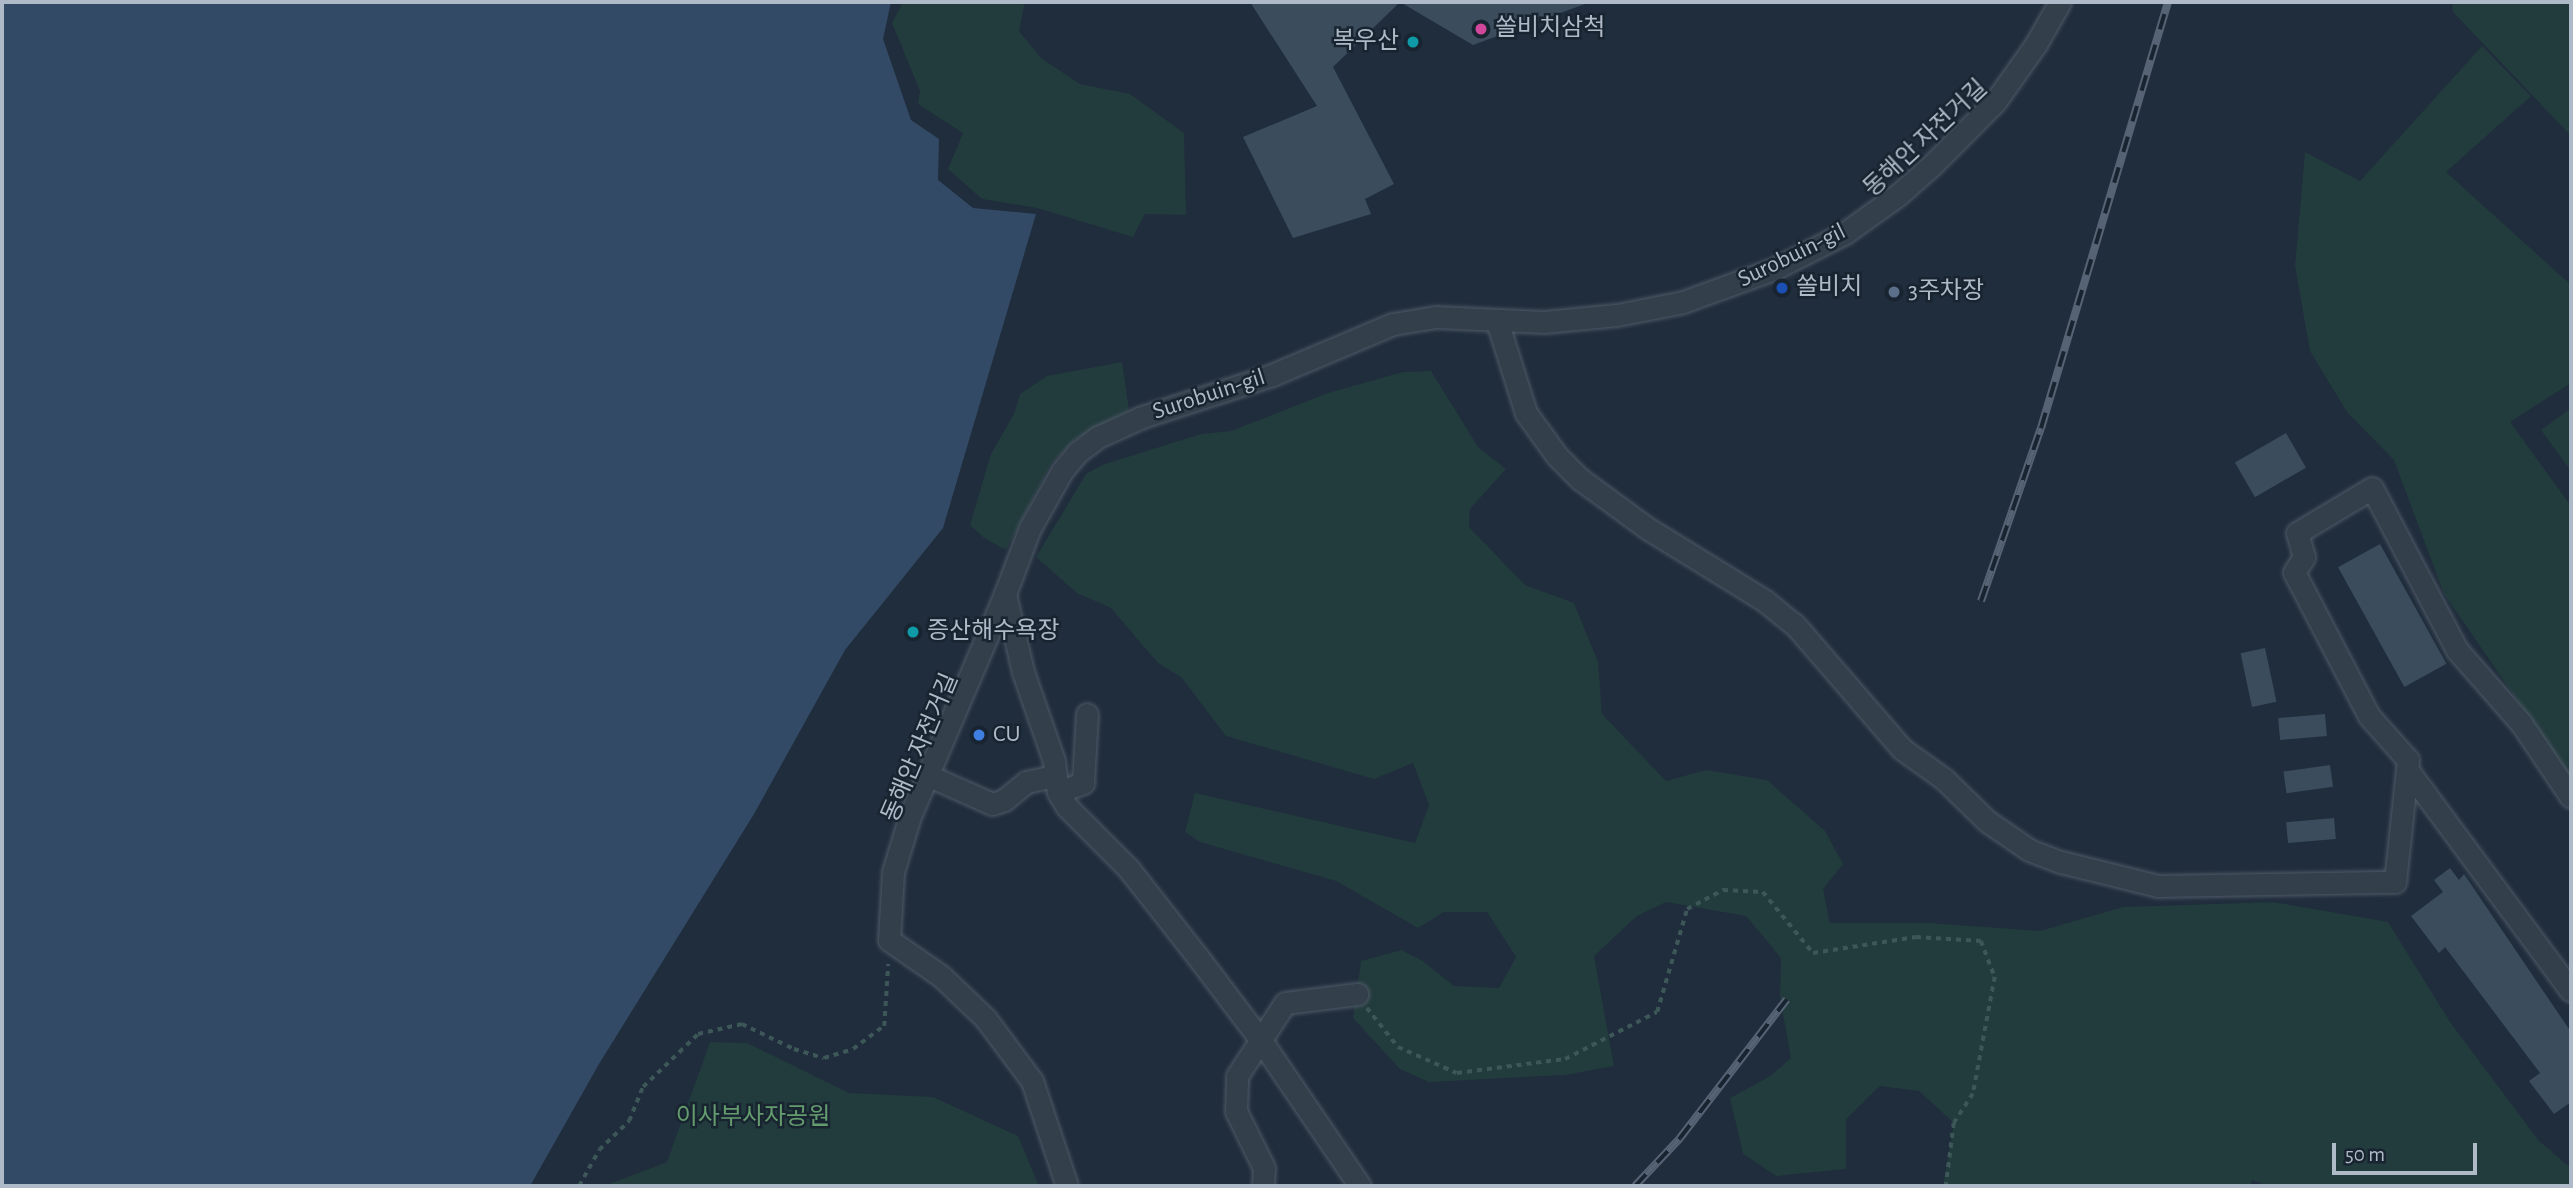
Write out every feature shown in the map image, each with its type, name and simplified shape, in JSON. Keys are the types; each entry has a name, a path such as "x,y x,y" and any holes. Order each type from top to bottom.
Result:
{"street":[{"name":"Surobuin-gil","path":"889,940 893,872 909,816 1005,594 1030,528 1062,471 1078,452 1098,438 1142,417 1272,375 1394,324 1436,317 1497,321 1582,319 1683,302 1744,282 1823,246 1898,195 1965,134 2015,75 2060,2"},
{"path":"1497,321 1526,413 1557,456 1580,479 1647,528 1765,601 1795,625 1902,749 1944,779 1987,821 2029,850 2061,862 2158,886 2395,882 2409,760 2369,716 2294,572 2304,557 2297,533 2372,488 2456,649 2521,723 2571,797"},
{"path":"1005,594 1023,672 1054,761 1057,784 1081,824 1128,868 1262,1042 1360,1186"},
{"path":"927,775 992,804 1004,800 1026,782 1083,783 1087,715"},
{"path":"2409,772 2571,991"},
{"path":"889,940 941,976 986,1019 1032,1081 1067,1186"},
{"path":"1263,1186 1264,1168 1236,1111 1237,1076 1262,1042 1285,1003 1357,994"}],"path":[{"path":"1357,994 1398,1047 1457,1073 1565,1059 1657,1013 1687,909 1723,890 1763,891 1813,953 1916,937 1981,941 1995,977 1973,1094 1954,1123 1946,1186"},
{"path":"579,1186 599,1150 629,1121 643,1087 698,1034 742,1024 794,1049 824,1058 853,1049 884,1026 889,940"}],"green space":[{"path":"903,2 1025,2 1019,31 1041,58 1080,84 1130,94 1184,133 1186,215 1145,214 1133,237 1037,208 982,199 948,169 963,133 918,104 920,91 892,23"},
{"path":"2452,2 2571,2 2571,136 2453,12"},
{"path":"2482,46 2531,96 2446,172 2571,285 2571,383 2510,422 2571,506 2571,778 2444,594 2394,460 2347,412 2310,351 2295,266 2305,152 2360,181"},
{"path":"1122,362 1129,410 1075,439 1051,464 1006,550 983,537 970,525 991,454 1014,414 1020,394 1047,376"},
{"path":"1431,371 1478,447 1506,469 1470,509 1469,527 1525,585 1574,603 1598,662 1602,714 1666,781 1706,770 1767,780 1825,831 1843,864 1823,889 1830,923 1929,923 2040,931 2123,907 2273,902 2388,922 2450,1022 2539,1141 2571,1168 2571,1186 2268,1186 2252,1180 2250,1186 1943,1186 1954,1123 1919,1091 1880,1086 1846,1119 1846,1169 1776,1176 1743,1154 1730,1098 1769,1077 1791,1058 1780,998 1781,958 1746,916 1666,902 1637,916 1594,956 1614,1066 1565,1075 1429,1082 1400,1069 1353,1018 1361,961 1401,950 1423,961 1454,986 1499,988 1516,957 1487,912 1444,912 1418,928 1336,881 1200,842 1185,832 1195,793 1415,843 1429,805 1413,763 1374,779 1226,736 1181,677 1158,663 1111,608 1077,593 1036,557 1086,474 1102,465 1201,434 1231,431 1328,393 1403,372"},
{"path":"2571,408 2571,471 2541,430"},
{"name":"이사부사자공원","path":"710,1042 747,1043 849,1093 933,1097 1018,1136 1039,1186 604,1186 667,1162"}],"water":[{"path":"2,2 891,2 883,39 911,120 939,139 938,180 973,208 1036,214 943,528 845,650 754,814 599,1064 530,1186 2,1186"}],"building":[{"path":"1250,2 1400,2 1333,67 1394,184 1365,199 1371,214 1293,238 1243,137 1317,106"},
{"path":"1400,2 1584,2 1585,4 1473,45"},
{"path":"2286,433 2306,468 2255,497 2235,463"},
{"path":"2380,544 2446,664 2404,687 2338,567"},
{"path":"2265,648 2276,702 2252,707 2241,653"},
{"path":"2325,714 2327,736 2280,740 2278,718"},
{"path":"2330,765 2333,787 2287,793 2283,772"},
{"path":"2334,818 2336,839 2288,843 2286,822"},
{"path":"2450,868 2459,880 2464,874 2571,1032 2571,1102 2554,1114 2529,1081 2540,1073 2445,947 2439,953 2411,916 2443,892 2434,880"}],"railway":[{"path":"1981,601 2041,428 2168,2"},
{"path":"1635,1186 1680,1138 1787,999"}],"place":[{"name":"쏠비치삼척","path":"1481,29"},
{"name":"복우산","path":"1413,42"},
{"name":"쏠비치","path":"1782,288"},
{"name":"3주차장","path":"1894,292"},
{"name":"증산해수욕장","path":"913,632"},
{"name":"CU","path":"979,735"}]}
